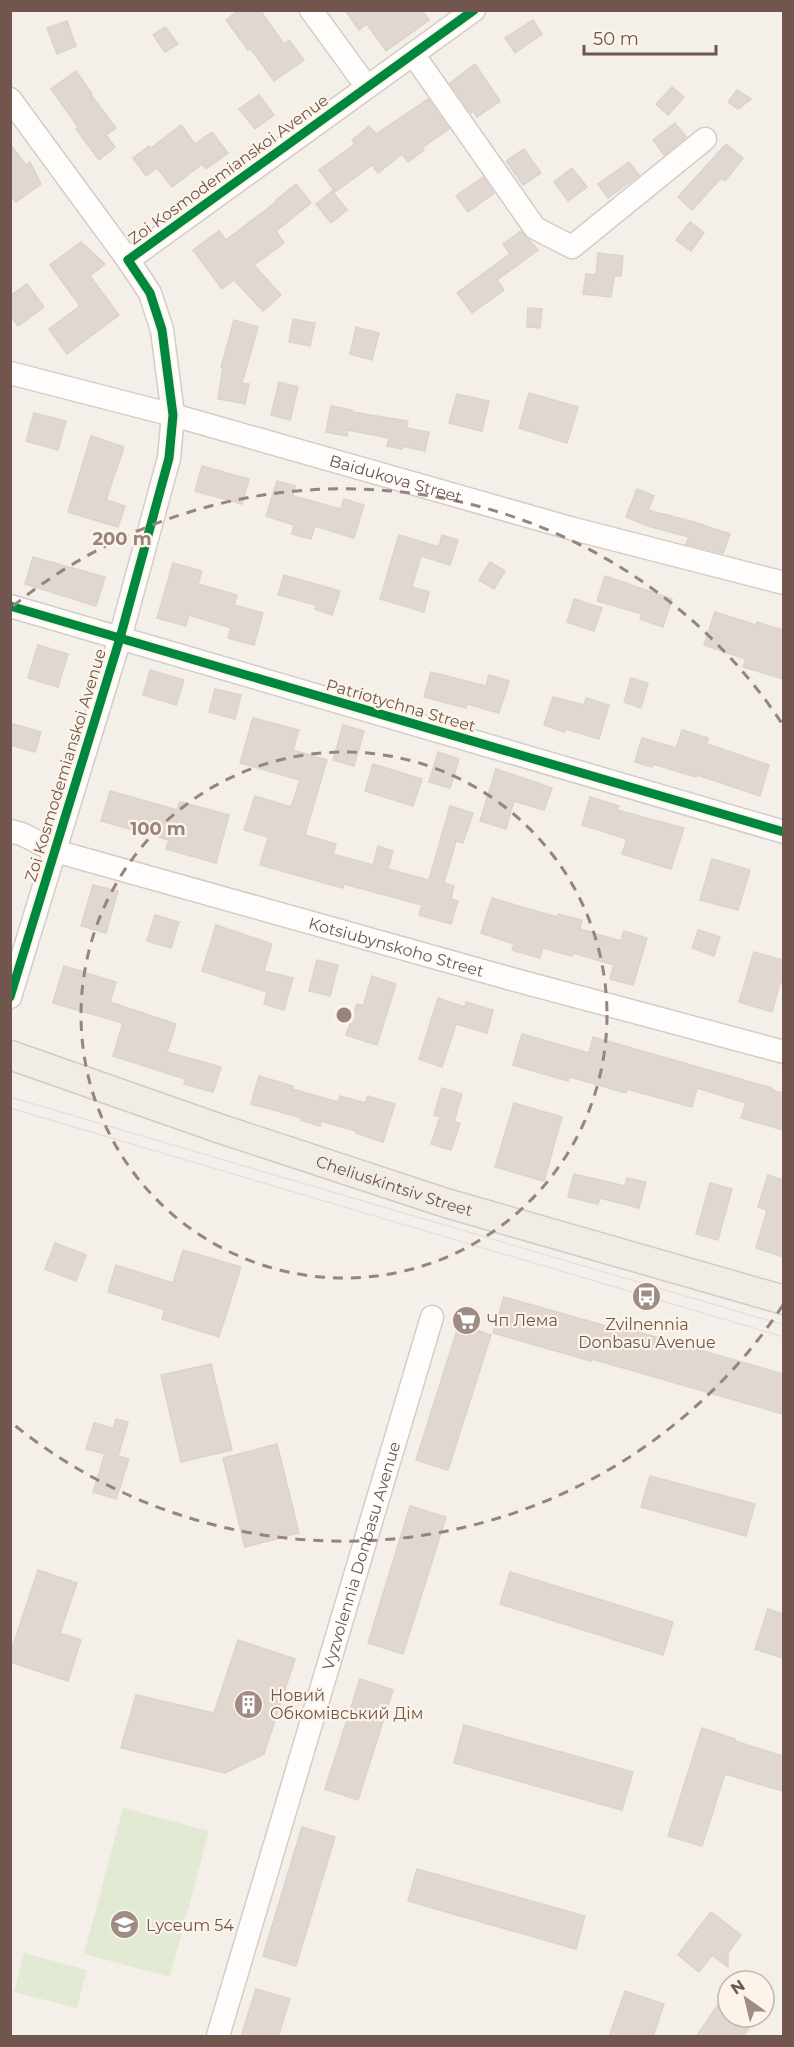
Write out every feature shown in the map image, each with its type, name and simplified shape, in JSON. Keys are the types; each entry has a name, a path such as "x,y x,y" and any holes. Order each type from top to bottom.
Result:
{"main road":[{"name":"Cheliuskintsiv Street","path":"10,1055 221,1129 446,1203 783,1300"}],"street":[{"path":"310,10 367,87"},
{"name":"Zoi Kosmodemianskoi Avenue","path":"10,998 120,638 169,458 173,416 162,330 150,293 128,260 474,10"},
{"path":"413,54 535,228 572,247 705,139"},
{"path":"10,99 128,260"},
{"name":"Baidukova Street","path":"10,373 173,416 570,528 783,583"},
{"name":"Patriotychna Street","path":"10,606 783,832"},
{"name":"Kotsiubynskoho Street","path":"10,831 22,834 55,851 508,978 783,1052"},
{"name":"Vyzvolennia Donbasu Avenue","path":"218,2037 432,1317"}],"green space":[{"path":"123,1808 209,1831 170,1977 84,1954"},
{"path":"24,1953 87,1970 77,2008 14,1992"}],"building":[{"path":"239,10 260,10 284,44 289,40 304,60 274,81 226,20"},
{"path":"345,10 422,10 429,20 386,51 367,24 359,30"},
{"path":"533,20 542,34 515,53 505,38"},
{"path":"67,21 76,46 57,54 47,28"},
{"path":"165,27 178,44 165,52 153,35"},
{"path":"475,64 500,101 477,117 473,111 471,113 450,83"},
{"path":"76,71 116,128 106,135 115,147 99,160 51,89"},
{"path":"672,87 684,97 668,115 656,104"},
{"path":"737,90 751,99 738,109 728,102"},
{"path":"259,95 274,115 255,129 239,109"},
{"path":"428,99 449,129 422,148 424,150 408,162 402,154 378,173 372,165 335,192 319,170 355,144 352,140 369,126 376,134"},
{"path":"675,123 686,137 664,155 653,140"},
{"path":"181,125 195,144 212,132 228,153 206,169 202,164 172,187 157,168 146,176 133,158 149,146 151,148"},
{"path":"10,144 26,165 30,162 41,184 16,202 10,194"},
{"path":"726,144 743,158 725,181 721,178 692,210 678,197"},
{"path":"524,149 541,173 523,185 506,161"},
{"path":"629,162 639,175 608,198 598,184"},
{"path":"572,168 587,187 568,201 554,182"},
{"path":"483,177 494,193 468,212 456,196"},
{"path":"296,184 311,203 276,231 284,243 254,265 281,295 263,311 234,280 222,289 193,250 219,231 226,240"},
{"path":"332,191 347,210 331,223 316,204"},
{"path":"690,222 704,233 691,251 676,240"},
{"path":"521,231 538,250 497,280 504,290 472,313 457,293 510,254 503,244"},
{"path":"81,242 105,264 90,276 119,315 67,354 49,329 80,306 50,265"},
{"path":"598,253 623,256 621,276 614,276 611,297 583,294 586,274 596,275"},
{"path":"27,284 44,307 18,326 10,316 10,296"},
{"path":"528,308 542,309 540,328 527,327"},
{"path":"293,319 315,323 310,346 289,342"},
{"path":"234,320 258,327 242,383 249,384 245,404 218,399 223,367 221,367"},
{"path":"356,327 379,333 372,360 350,354"},
{"path":"279,382 298,387 290,420 271,415"},
{"path":"529,393 578,407 567,443 519,428"},
{"path":"457,394 489,401 482,431 449,423"},
{"path":"331,406 352,410 352,412 408,421 406,428 429,432 425,451 402,446 402,449 387,446 389,438 348,430 347,436 326,432"},
{"path":"34,413 66,421 58,450 26,441"},
{"path":"91,436 124,447 106,500 125,506 118,527 68,512"},
{"path":"202,466 249,479 242,504 195,491"},
{"path":"277,481 295,486 293,496 341,509 344,499 364,505 354,538 315,526 311,539 292,534 294,525 266,516"},
{"path":"637,489 654,496 648,510 730,534 723,553 686,544 689,537 651,527 626,517"},
{"path":"399,535 439,547 442,535 458,540 450,565 421,556 412,587 429,592 424,612 380,599"},
{"path":"33,557 105,577 96,606 25,584"},
{"path":"490,562 505,571 494,589 479,580"},
{"path":"173,563 202,571 198,584 237,595 234,605 263,613 254,645 228,638 231,628 189,615 186,626 157,618"},
{"path":"284,575 340,591 332,615 315,609 316,605 278,595"},
{"path":"605,576 672,599 663,627 640,619 642,614 597,601"},
{"path":"574,599 602,608 594,631 567,622"},
{"path":"715,612 756,625 757,622 783,630 783,679 743,667 746,659 704,645"},
{"path":"38,645 68,654 58,687 28,678"},
{"path":"150,670 184,680 176,705 143,695"},
{"path":"431,672 486,686 489,675 509,681 499,713 467,704 466,708 424,697"},
{"path":"631,678 648,683 641,708 624,702"},
{"path":"215,689 241,695 235,719 209,712"},
{"path":"553,697 584,705 586,698 609,705 599,739 544,725"},
{"path":"253,718 299,730 293,750 327,760 305,835 336,844 333,854 373,865 378,846 393,851 388,869 429,880 450,806 473,813 463,843 456,841 444,883 454,886 451,899 458,901 451,924 419,915 422,905 344,884 343,888 260,865 268,837 244,830 255,796 291,807 300,780 240,763"},
{"path":"10,723 41,732 35,752 10,745"},
{"path":"343,725 364,731 354,766 333,760"},
{"path":"682,730 708,738 707,744 769,765 760,796 697,775 696,777 653,764 652,767 635,762 642,738 676,748"},
{"path":"438,752 459,759 450,788 429,782"},
{"path":"373,764 422,779 413,806 365,791"},
{"path":"496,769 552,788 544,810 514,801 506,829 480,821"},
{"path":"110,791 177,810 180,802 229,815 216,863 166,849 169,840 101,821"},
{"path":"590,797 619,806 617,810 684,828 671,869 622,854 627,839 582,825"},
{"path":"712,859 750,870 738,910 700,900"},
{"path":"93,885 118,891 106,933 81,926"},
{"path":"492,898 557,917 558,914 582,920 580,929 621,941 624,931 647,938 633,985 610,979 614,965 573,953 572,956 543,948 540,958 512,950 514,944 481,933"},
{"path":"155,915 179,922 171,948 147,941"},
{"path":"216,925 272,944 264,971 293,978 284,1010 264,1004 267,992 202,971"},
{"path":"698,930 720,937 714,956 692,948"},
{"path":"754,952 783,960 783,984 780,983 772,1012 739,1002"},
{"path":"317,960 338,965 330,996 309,991"},
{"path":"64,966 116,982 110,1002 176,1024 167,1052 221,1067 213,1092 184,1084 185,1079 113,1056 123,1023 53,1003"},
{"path":"372,976 396,984 377,1045 346,1035 357,1004 363,1006"},
{"path":"438,998 465,1007 466,1002 493,1010 487,1033 456,1024 442,1067 419,1059"},
{"path":"522,1034 589,1053 593,1037 772,1088 772,1090 783,1093 783,1130 741,1118 746,1103 697,1088 692,1107 627,1089 626,1093 570,1077 568,1081 513,1065"},
{"path":"259,1076 293,1086 292,1089 338,1102 340,1096 365,1103 368,1096 395,1104 383,1142 356,1133 356,1131 321,1121 320,1126 301,1120 302,1118 251,1104"},
{"path":"442,1088 462,1094 454,1122 460,1123 451,1150 431,1144 440,1117 434,1115"},
{"path":"514,1103 562,1117 544,1181 495,1167"},
{"path":"574,1174 625,1186 627,1178 646,1182 639,1208 600,1198 598,1204 568,1197"},
{"path":"768,1175 783,1180 783,1257 756,1248 767,1210 758,1207"},
{"path":"710,1183 732,1189 718,1240 696,1234"},
{"path":"55,1243 86,1255 76,1281 45,1269"},
{"path":"183,1250 241,1267 219,1337 162,1319 165,1310 108,1292 116,1265 173,1283"},
{"path":"504,1297 620,1330 621,1327 783,1374 783,1414 493,1333"},
{"path":"459,1324 491,1335 448,1470 416,1460"},
{"path":"211,1364 232,1450 181,1462 161,1375"},
{"path":"116,1419 128,1422 118,1456 129,1459 116,1499 93,1492 105,1454 86,1449 94,1423 113,1428"},
{"path":"277,1444 299,1533 245,1547 223,1458"},
{"path":"650,1476 755,1504 746,1536 641,1507"},
{"path":"410,1506 446,1517 403,1654 368,1643"},
{"path":"38,1570 77,1583 60,1633 81,1640 68,1681 10,1662 10,1654"},
{"path":"510,1572 673,1622 663,1655 500,1604"},
{"path":"768,1609 783,1614 783,1658 755,1649"},
{"name":"Новий Обкомівський Дім","path":"238,1640 295,1659 264,1754 225,1773 121,1748 136,1695 214,1713"},
{"path":"360,1679 393,1690 358,1800 325,1789"},
{"path":"464,1725 633,1772 622,1810 454,1763"},
{"path":"702,1728 783,1756 783,1791 725,1774 702,1846 668,1836"},
{"path":"302,1827 335,1837 296,1966 263,1956"},
{"path":"417,1869 585,1916 576,1949 408,1901"},
{"path":"711,1912 741,1935 728,1953 728,1967 712,1955 699,1972 678,1955"},
{"path":"256,1989 290,1999 278,2037 241,2037"},
{"path":"625,1991 664,2004 653,2037 609,2037"},
{"path":"716,2008 716,2029 748,2029 743,2037 696,2037"}],"tram line":[{"path":"10,1097 784,1325"},
{"path":"10,1108 784,1337"}],"cycle path":[{"path":"10,997 120,638 169,458 173,415 162,330 150,293 128,260 474,10"},
{"path":"10,606 784,832"}],"place":[{"name":"Zvilnennia Donbasu Avenue","path":"647,1296"},
{"name":"Чп Лема","path":"466,1320"},
{"name":"Новий Обкомівський Дім","path":"249,1704"},
{"name":"Lyceum 54","path":"125,1925"}]}
